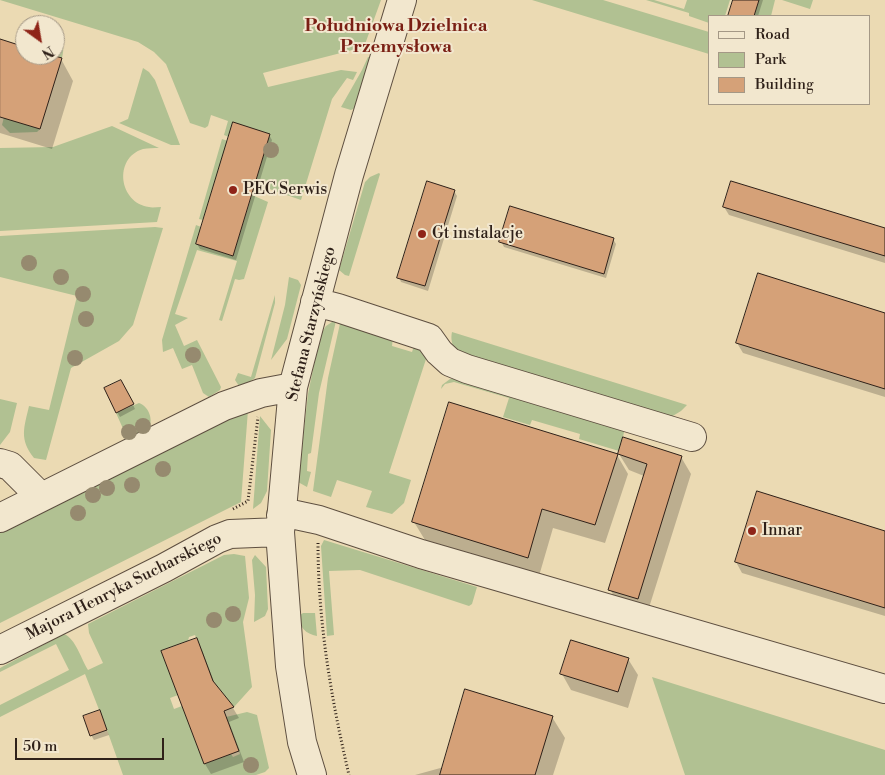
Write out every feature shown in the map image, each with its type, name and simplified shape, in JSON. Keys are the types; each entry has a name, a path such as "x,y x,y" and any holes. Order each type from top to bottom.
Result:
{"street":[{"name":"Stefana Starzyńskiego","path":"312,775 302,742 290,666 281,523 293,387 349,175 402,0"},
{"path":"316,302 429,338 439,352 450,362 467,369 692,437"},
{"path":"0,518 224,406 261,393 293,387"},
{"path":"0,463 10,466 41,497"},
{"name":"Majora Henryka Sucharskiego","path":"0,650 217,540 230,534 281,523 291,514 319,520 421,554 885,689"}],"path":[{"path":"230,510 248,501 261,393"},
{"path":"319,520 318,571 324,646 335,716 349,775"}],"green space":[{"path":"0,0 381,0 364,47 263,73 268,87 341,70 357,72 353,80 347,78 332,99 301,200 255,184 270,134 233,123 229,137 224,135 228,121 211,115 208,126 205,128 190,123 166,64 154,52 138,42 65,20 65,15 49,15"},
{"path":"532,0 603,0 708,32 708,54"},
{"path":"646,0 654,0 684,9 687,0 730,0 725,15 708,15 708,23 689,16 689,13"},
{"path":"759,0 775,0 771,15 754,15"},
{"path":"782,0 813,0 810,9"},
{"path":"368,57 371,57 355,108 351,110 341,107 362,70"},
{"path":"143,68 155,80 180,145 171,145 119,123 128,119"},
{"path":"4,117 40,129 37,132 10,133 2,125"},
{"path":"112,126 159,148 143,149 133,154 127,161 124,170 126,189 131,198 139,204 161,207 157,222 0,231 0,148 53,147"},
{"path":"222,139 228,141 203,220 199,219"},
{"path":"379,173 349,276 345,275 339,270 365,182 370,177"},
{"path":"252,195 268,202 244,279 235,279 222,321 219,320 237,261 197,250 175,314 188,318 175,325 184,346 197,340 221,387 220,390 209,397 203,393 192,365 182,369 173,348 163,352 162,340 196,225 201,227 196,244 233,256"},
{"path":"163,228 133,325 119,341 71,368 46,460 34,458 26,445 24,433 29,406 49,410 77,296 0,277 0,236"},
{"path":"289,277 298,280 301,285 287,339 271,360 285,305"},
{"path":"275,295 275,303 255,378 245,385 239,386 235,380 238,373 251,377"},
{"path":"341,319 393,337 392,346 412,352 415,343 427,356 389,473 411,480 404,503 392,514 366,507 372,491 337,480 331,497 313,491 328,378"},
{"path":"335,320 319,393 311,453 308,454 307,471 311,472 307,487 298,482 308,394 320,335 326,326"},
{"path":"452,332 687,405 671,417 467,363 453,345"},
{"path":"457,378 625,429 619,451 579,439 580,434 532,420 530,425 503,417 509,398 454,382 445,384 441,389 442,385 450,379"},
{"path":"0,399 17,403 10,432 0,445"},
{"path":"139,403 146,407 151,423 145,433 129,442 116,413"},
{"path":"248,410 241,502 0,623 0,531 191,433"},
{"path":"260,416 271,430 267,491 261,503 253,509"},
{"path":"324,540 477,587 472,604 469,606 360,570 329,571 334,635 327,636 321,546"},
{"path":"224,555 245,556 249,598 243,622 252,687 234,707 218,688 215,689 195,635 189,637 188,641 161,651 178,695 170,698 174,709 182,706 204,764 231,754 233,757 240,754 226,717 247,712 257,715 269,768 265,772 256,775 123,775 85,674 0,717 0,705 69,670 56,644 0,672 0,668 64,634 72,640 88,670 103,663 89,633 88,624"},
{"path":"255,555 266,567 268,609 265,616 254,622 255,595 252,560"},
{"path":"303,613 315,613 317,636 306,632 300,623 300,615"},
{"path":"652,677 885,750 885,775 685,775"}],"building":[{"path":"733,0 759,0 754,15 728,15"},
{"path":"0,39 15,44 15,65 60,65 40,129 0,117"},
{"name":"PEC Serwis","path":"233,122 270,134 233,256 196,244"},
{"path":"427,181 455,190 425,286 397,278"},
{"path":"731,181 885,228 885,256 723,207"},
{"path":"510,206 614,238 604,274 499,242"},
{"path":"758,273 885,313 885,389 736,343"},
{"path":"121,380 134,404 116,413 104,388"},
{"path":"449,402 618,454 595,525 542,509 528,558 412,522"},
{"path":"623,437 682,456 638,599 608,590 647,464 618,454"},
{"path":"757,491 885,531 885,608 735,562"},
{"path":"197,638 213,681 234,707 224,711 239,751 204,764 161,651"},
{"path":"571,640 629,658 618,692 560,674"},
{"path":"465,689 553,716 535,775 440,775"},
{"path":"100,710 107,730 90,736 83,716"}],"place":[{"name":"PEC Serwis","path":"233,190"},
{"name":"Gt instalacje","path":"422,234"},
{"name":"Innar","path":"752,531"}],"district":[{"name":"Południowa Dzielnica Przemysłowa","path":"396,37"}]}
